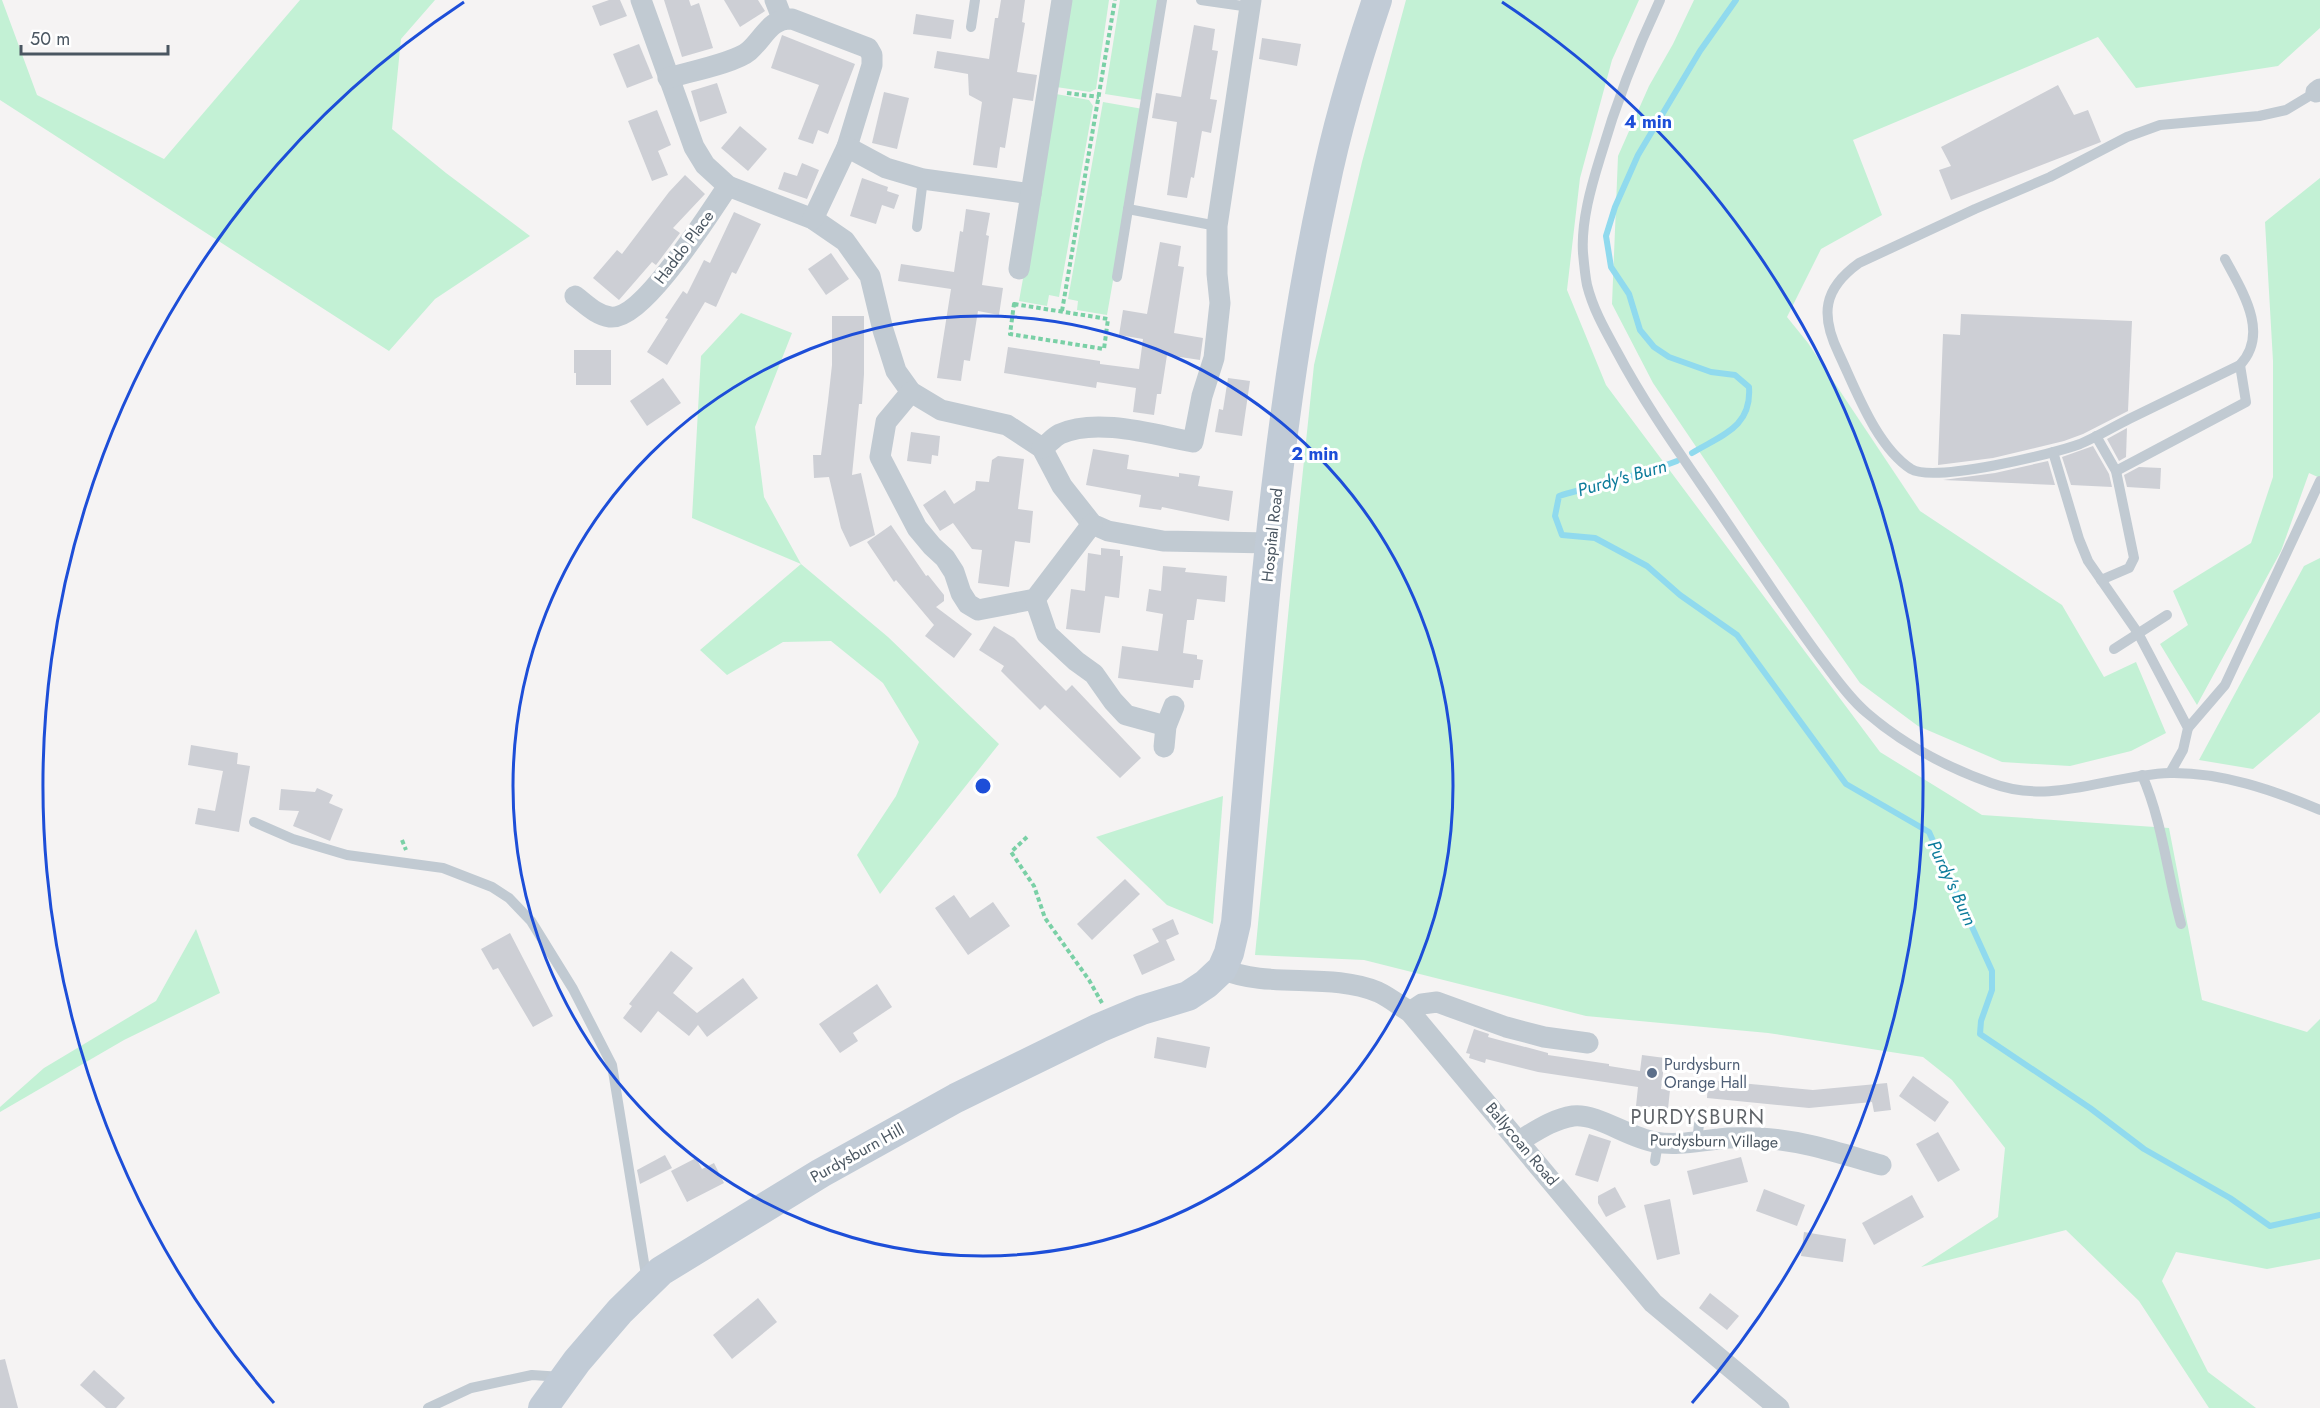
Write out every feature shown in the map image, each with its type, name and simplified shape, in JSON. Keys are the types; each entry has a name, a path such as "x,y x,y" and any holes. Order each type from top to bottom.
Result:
{"main road":[{"name":"Hospital Road","path":"1222,969 1229,953 1236,923 1270,543 1282,438 1301,313 1324,190 1356,65 1377,0"},
{"name":"Purdysburn Hill","path":"543,1408 565,1377 620,1311 661,1271 699,1246 832,1167 956,1098 1112,1023 1142,1010 1188,996 1222,969"}],"street":[{"path":"641,0 694,147 705,165 728,186 813,219 845,241 870,276 896,371 910,392 941,410 1007,425 1042,448 1062,486 1092,524 1108,531 1162,541 1270,543"},
{"path":"1018,269 1062,0"},
{"path":"1042,448 1059,434 1082,427 1111,427 1193,442 1202,396 1214,358 1219,324 1217,226 1250,3"},
{"path":"668,78 733,59 748,52 769,27 778,9 792,19 868,48 872,55 872,65 847,147 813,219"},
{"path":"847,147 886,168 923,179 1031,194"},
{"name":"Haddo Place","path":"575,296 596,313 612,318 624,315 648,294 675,265 728,186"},
{"path":"910,392 886,422 880,457 917,528 945,558 968,604 978,610 1035,599 1092,524"},
{"path":"1035,599 1047,634 1094,674 1126,715 1166,726"},
{"path":"1164,747 1166,726 1174,706"},
{"name":"Ballycoan Road","path":"1222,969 1240,976 1349,985 1379,992 1410,1012 1653,1303 1779,1408"},
{"path":"1410,1012 1422,1004 1437,1002 1506,1027 1545,1037 1588,1043"},
{"name":"Purdysburn Village","path":"1519,1141 1548,1124 1573,1116 1589,1116 1657,1152 1698,1133 1722,1138 1802,1144 1881,1166"}],"lane":[{"path":"971,27 975,0"},
{"path":"1117,277 1162,0"},
{"path":"1201,0 1250,3"},
{"path":"1660,0 1624,82 1610,122 1586,213 1583,248 1587,285 1599,317 1646,404 1771,589 1832,673 1865,711 1896,735 1960,772 1995,785 2020,791 2044,793 2066,791 2142,775 2199,774 2222,778 2320,810"},
{"path":"2225,259 2253,315 2253,335 2248,356 2240,365 2080,444 2053,452 1942,474 1912,470 1885,442 1874,425 1828,328 1828,299 1843,274 1859,263 2050,177 2127,137 2160,125 2259,116 2286,110 2318,91"},
{"path":"917,227 923,179"},
{"path":"1128,209 1217,226"},
{"path":"2116,471 2246,402 2240,365"},
{"path":"2096,436 2116,471 2134,558 2129,568 2101,580"},
{"path":"2053,452 2088,561 2138,633 2188,728"},
{"path":"2170,773 2183,750 2188,728 2225,685 2320,481"},
{"path":"2114,649 2167,615"},
{"path":"2142,775 2152,798 2161,830 2181,924"},
{"path":"254,822 293,839 347,855 443,868 492,887 509,898 531,921 573,988 612,1065 647,1284"},
{"path":"428,1408 471,1388 532,1375 565,1377"}],"path":[{"path":"1062,311 1115,0"},
{"path":"1047,90 1099,97"},
{"path":"1014,304 1062,311 1108,319 1104,349 1010,334 1014,304"},
{"path":"1027,837 1011,852 1034,886 1045,918 1089,980 1112,1023"}],"green space":[{"path":"0,0 2,0 37,95 164,159 300,0 435,0 401,39 392,129 530,236 435,299 389,351 0,100"},
{"path":"1070,0 1109,0 1096,89 1090,92 1056,87"},
{"path":"1120,0 1158,0 1143,100 1105,94"},
{"path":"1406,0 1639,0 1612,60 1580,178 1567,290 1606,385 1880,752 1982,815 2169,828 2202,1000 2307,1032 2320,1019 2320,1259 2267,1269 2176,1252 2162,1281 2208,1372 2256,1408 2209,1408 2139,1301 2066,1230 1921,1267 1998,1217 2005,1148 1952,1080 1923,1057 1768,1033 1586,1016 1364,960 1255,955 1314,365 1362,162"},
{"path":"1694,0 2320,0 2320,28 2278,66 2136,88 2098,37 1853,140 1882,215 1821,249 1787,317 1808,343 1920,511 2062,605 2104,677 2136,662 2166,733 2131,751 2070,766 2002,762 1918,726 1860,683 1757,537 1653,383 1612,304 1618,156 1649,86"},
{"path":"1056,94 1089,100 1093,106 1059,297 1049,295 1047,306 1019,301"},
{"path":"1103,102 1143,109 1107,315 1077,310 1078,301 1068,299"},
{"path":"2320,178 2320,478 2309,473 2281,551 2197,705 2160,644 2188,625 2173,591 2251,543 2273,477 2273,361 2265,222"},
{"path":"741,313 792,333 755,427 764,497 801,564 692,518 701,356"},
{"path":"2320,558 2320,712 2253,769 2199,760 2304,566"},
{"path":"801,564 888,637 999,744 880,894 857,855 896,796 919,742 883,683 831,641 783,642 727,675 700,650"},
{"path":"1223,796 1213,924 1167,905 1096,837"},
{"path":"196,929 220,993 124,1040 0,1112 0,1107 44,1068 156,1001"}],"building":[{"path":"609,0 620,0 627,16 600,26 592,6"},
{"path":"664,0 689,0 691,6 699,3 713,48 682,57"},
{"path":"724,0 758,0 765,11 740,27"},
{"path":"1001,0 1025,0 1022,22 1025,23 1017,72 1037,75 1033,101 1013,98 1005,148 1000,147 997,168 973,165 982,102 969,95 968,74 934,68 937,51 989,59 995,18 998,18"},
{"path":"916,14 954,20 951,39 913,34"},
{"path":"1194,25 1215,29 1212,50 1218,51 1210,99 1217,100 1211,133 1202,131 1194,178 1191,177 1187,198 1167,195 1177,122 1152,118 1156,93 1181,97"},
{"path":"782,35 855,64 828,134 818,130 813,144 798,139 819,85 771,68"},
{"path":"1262,38 1301,44 1297,66 1259,59"},
{"path":"639,44 653,78 627,88 613,54"},
{"path":"717,83 727,113 700,122 691,91"},
{"path":"2058,85 2074,115 2088,110 2101,142 1951,200 1939,170 1951,166 1941,147"},
{"path":"884,92 909,98 897,149 872,143"},
{"path":"657,110 671,145 658,151 668,175 652,181 628,121"},
{"path":"740,126 767,149 748,171 721,148"},
{"path":"802,163 819,170 807,199 778,189 784,172 797,176"},
{"path":"685,175 705,194 673,228 680,233 656,265 652,262 619,300 593,278 617,250 622,254 669,192"},
{"path":"862,178 888,187 887,191 899,195 894,209 882,205 876,224 850,216"},
{"path":"966,209 990,213 982,285 1003,288 999,315 978,311 970,361 964,360 961,381 937,378 951,289 898,281 901,264 954,272"},
{"path":"734,212 761,224 736,274 732,272 716,307 705,302 667,365 647,352 683,291 687,294 704,260 710,263"},
{"path":"1160,242 1181,246 1178,266 1184,267 1174,333 1203,338 1200,360 1167,355 1161,394 1157,394 1154,415 1133,412 1136,388 1097,382 1096,388 1004,373 1008,347 1139,369 1143,339 1119,335 1123,310 1147,314"},
{"path":"831,253 849,279 826,295 808,269"},
{"path":"1961,314 2132,321 2128,411 2064,441 1993,458 1938,465 1943,334 1960,335"},
{"path":"832,316 864,316 862,404 859,404 852,475 861,473 875,535 850,547 841,528 829,477 814,478 813,455 821,455 832,365"},
{"path":"574,350 611,350 611,385 576,385"},
{"path":"663,378 681,403 647,426 630,401"},
{"path":"1228,378 1250,381 1242,436 1215,432 1219,409 1223,410"},
{"path":"2127,428 2126,457 2119,461 2107,439"},
{"path":"911,432 940,436 938,456 932,455 931,464 907,461"},
{"path":"2093,446 2109,474 2112,487 2071,485 2062,457"},
{"path":"1093,449 1129,455 1127,469 1179,477 1179,473 1200,476 1198,486 1233,491 1229,521 1162,507 1161,510 1139,507 1141,495 1086,485"},
{"path":"998,456 1024,459 1018,509 1033,511 1030,543 1015,541 1009,587 978,583 982,550 972,549 953,523 940,531 923,505 945,490 954,504 975,490 976,481 989,482 992,460"},
{"path":"2048,461 2055,485 1943,480 1995,473"},
{"path":"2139,467 2161,468 2160,489 2127,487 2124,475"},
{"path":"891,525 926,576 928,575 944,595 944,601 936,607 972,634 954,658 925,636 934,625 896,580 894,582 867,542"},
{"path":"1101,548 1120,550 1120,556 1123,556 1119,598 1105,596 1100,633 1066,629 1071,589 1085,591 1088,553 1101,555"},
{"path":"1163,566 1186,568 1185,572 1227,576 1225,602 1197,599 1194,620 1187,620 1183,653 1197,655 1197,659 1203,660 1200,680 1194,680 1193,688 1118,678 1122,646 1158,651 1163,614 1146,611 1149,589 1161,591"},
{"path":"994,626 1014,638 1066,691 1072,685 1141,758 1120,778 1045,705 1040,710 1001,671 1004,666 979,650"},
{"path":"191,745 238,753 237,764 250,766 239,832 195,824 198,808 215,811 223,771 188,765"},
{"path":"317,788 333,795 329,803 343,809 330,841 293,826 299,811 279,810 281,789 315,792"},
{"path":"1125,879 1140,894 1092,940 1077,924"},
{"path":"954,895 970,918 993,902 1010,926 968,955 935,908"},
{"path":"1173,919 1179,934 1166,940 1175,960 1142,975 1133,955 1159,942 1152,929"},
{"path":"510,933 553,1016 533,1027 498,968 493,970 481,949"},
{"path":"671,951 693,968 673,993 697,1013 743,978 758,998 707,1037 698,1025 689,1036 658,1011 641,1033 623,1018 632,1006 629,1004"},
{"path":"877,984 892,1007 853,1033 858,1041 840,1053 819,1024"},
{"path":"1474,1029 1489,1034 1488,1037 1548,1053 1548,1055 1640,1071 1642,1055 1665,1058 1661,1089 1670,1090 1668,1109 1636,1106 1638,1087 1538,1072 1486,1059 1485,1063 1469,1058 1470,1054 1466,1053"},
{"path":"1157,1037 1210,1047 1206,1068 1154,1058"},
{"path":"1913,1076 1949,1102 1935,1122 1899,1096"},
{"path":"1708,1080 1813,1090 1887,1083 1891,1110 1874,1112 1872,1102 1809,1108 1707,1098"},
{"path":"1938,1132 1960,1170 1938,1182 1916,1144"},
{"path":"1589,1134 1611,1141 1598,1182 1575,1175"},
{"path":"665,1155 672,1168 640,1184 637,1170"},
{"path":"1741,1157 1748,1182 1693,1195 1687,1171"},
{"path":"696,1158 702,1169 714,1163 724,1183 687,1202 671,1171"},
{"path":"1615,1187 1626,1207 1606,1217 1598,1203 1598,1196"},
{"path":"1764,1189 1805,1205 1797,1226 1756,1211"},
{"path":"1912,1195 1924,1217 1874,1245 1862,1223"},
{"path":"1670,1199 1680,1254 1657,1260 1644,1205"},
{"path":"1804,1232 1846,1239 1843,1262 1801,1256"},
{"path":"1710,1293 1739,1316 1727,1330 1699,1308"},
{"path":"758,1298 777,1322 732,1359 713,1335"},
{"path":"5,1359 18,1408 0,1408 0,1360"},
{"path":"94,1370 125,1398 116,1408 106,1408 80,1385"}],"waterway":[{"name":"Purdy's Burn","path":"1692,453 1724,435 1740,421 1749,401 1749,387 1735,375 1711,372 1669,357 1654,347 1640,330 1629,294 1611,267 1606,236 1615,207 1638,155 1700,51 1736,0"},
{"name":"Purdy's Burn","path":"1677,461 1633,476 1559,496 1555,516 1562,535 1595,538 1647,566 1680,595 1737,635 1846,784 1929,832 1992,971 1992,990 1981,1021 1980,1034 2090,1108 2144,1149 2230,1198 2270,1226 2320,1215"}],"place":[{"name":"Purdysburn Orange Hall","path":"1652,1073"}],"district":[{"name":"PURDYSBURN","path":"1698,1117"}]}
